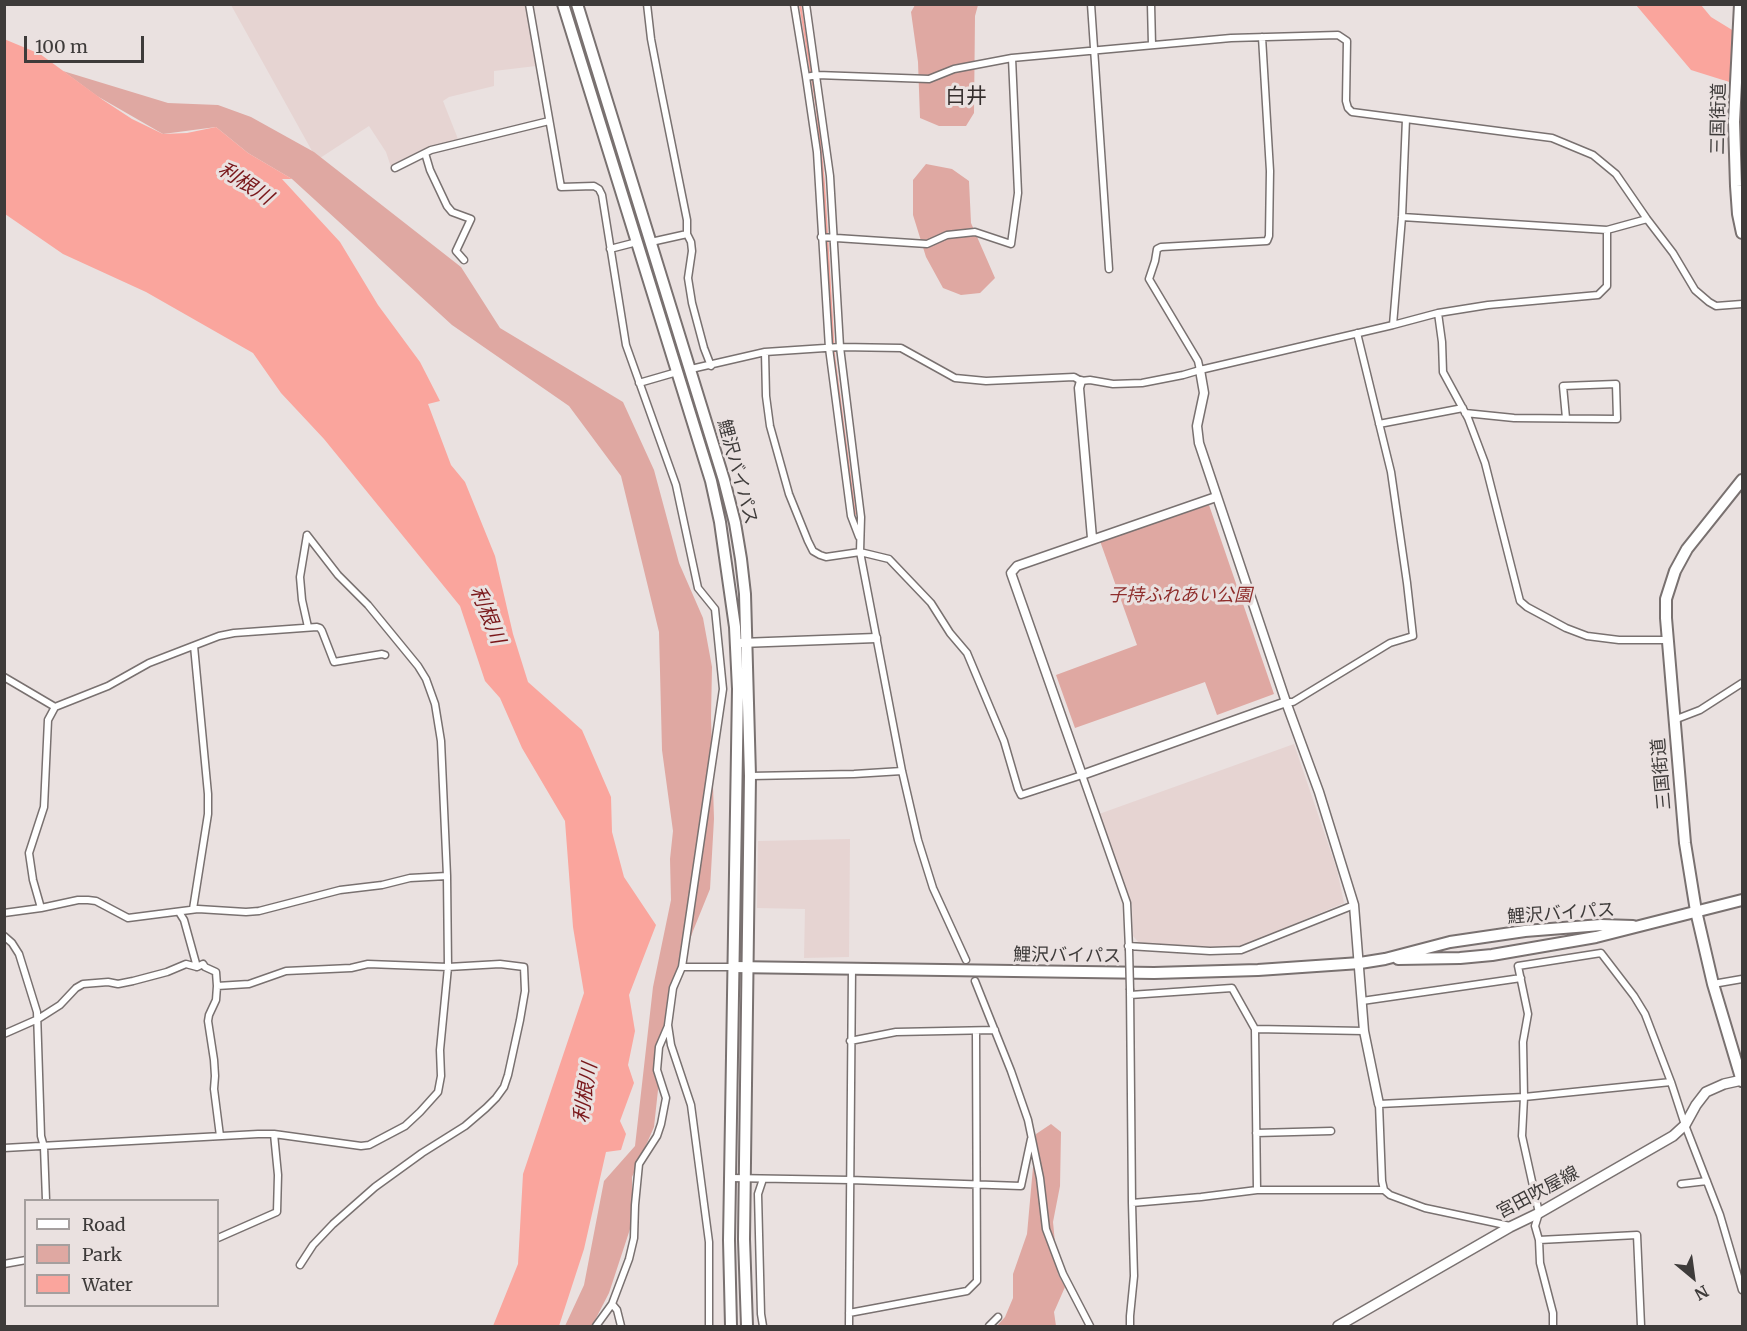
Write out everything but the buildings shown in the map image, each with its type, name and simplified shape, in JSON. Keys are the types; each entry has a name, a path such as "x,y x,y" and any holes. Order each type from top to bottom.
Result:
{"main road":[{"name":"鯉沢バイパス","path":"563,4 711,481 720,522 735,627 741,643 750,776 744,1239 747,1326"},
{"name":"鯉沢バイパス","path":"577,4 724,480 735,523 745,594 738,689 729,1240 731,1326"},
{"name":"三国街道","path":"1740,4 1734,122 1738,213 1743,233"},
{"name":"三国街道","path":"1742,1080 1713,984 1696,911 1685,843 1667,640 1666,599 1675,571 1687,549 1743,480"},
{"name":"鯉沢バイパス","path":"1385,959 1460,958 1492,955 1596,937 1743,900"},
{"name":"鯉沢バイパス","path":"733,967 1154,973 1258,970 1360,963 1450,942 1525,931 1601,925 1633,926"},
{"name":"宮田吹屋線","path":"1338,1326 1673,1136 1684,1125 1706,1092 1724,1084 1742,1080"}],"street":[{"path":"529,4 561,188 594,186 600,189 602,195 626,345 676,485 698,588 715,609 723,689 682,967 673,988 668,1025 659,1047 657,1070 666,1098 661,1124 657,1136 639,1164 634,1238 629,1259 612,1304 596,1326"},
{"path":"647,4 651,39 687,220 687,234 691,243 688,278 692,303 711,366"},
{"path":"794,4 811,76 830,176 828,237 834,348 858,485 861,517 860,552 902,771 918,840 933,888 966,960"},
{"path":"806,4 817,152 828,237 834,348 851,516 860,541"},
{"path":"1091,4 1109,269"},
{"path":"1151,4 1152,45"},
{"path":"811,76 929,79 954,69 1012,58 1262,37 1338,35 1347,41 1346,101 1352,112 1552,138 1593,155 1616,174 1702,297 1716,306 1743,304"},
{"path":"1262,37 1270,171 1267,241 1161,247 1157,249 1149,279 1198,361 1204,393 1197,426 1199,443 1286,702 1319,792 1354,905 1364,1031 1379,1104 1384,1190 1390,1196 1425,1208 1510,1227"},
{"path":"828,237 927,244 946,235 975,232 1011,244 1018,193 1012,58"},
{"path":"1393,325 1402,218 1406,119"},
{"path":"395,168 425,153 468,140 549,121"},
{"path":"425,153 430,170 447,206 452,212 471,219 456,251 464,260"},
{"path":"1402,218 1607,230 1647,219"},
{"path":"691,369 765,352 834,348 902,348 955,378 986,381 1074,377 1081,381 1113,384 1142,383 1438,313 1488,304 1598,294 1607,286 1607,230"},
{"path":"651,243 687,234"},
{"path":"610,249 637,242"},
{"path":"1438,313 1443,342 1443,372 1464,410 1485,463 1520,601 1566,628 1587,636 1619,640 1667,640"},
{"path":"765,352 766,396 770,426 789,494 813,552 826,556 860,552 889,559 931,603 950,633 967,653 1004,741 1021,795 1286,702 1293,702 1390,643 1413,636 1391,472 1357,333"},
{"path":"639,383 677,372"},
{"path":"1081,381 1079,388 1092,538"},
{"path":"1379,424 1464,410 1514,418 1617,419 1616,384 1563,386 1566,418"},
{"path":"1130,1326 1134,1276 1127,903 1011,573 1017,566 1092,538 1216,497"},
{"path":"4,1148 274,1134 361,1146 369,1145 405,1126 438,1092 448,967 447,876 441,741 435,704 426,679 418,666 368,605 338,575 307,535 300,577 302,600 309,627"},
{"path":"41,908 33,880 29,853 44,807 48,720 55,707 108,686 149,663 219,636 234,633 320,628 334,662 385,655"},
{"path":"741,643 876,638"},
{"path":"194,646 208,794 208,814 194,909"},
{"path":"4,677 55,707"},
{"path":"1674,720 1700,710 1743,683"},
{"path":"750,776 902,771"},
{"path":"4,913 78,900 96,901 128,918 194,909 259,911 340,890 382,885 410,878 447,876"},
{"path":"1129,948 1241,950 1354,905"},
{"path":"179,912 184,920 197,967"},
{"path":"4,936 19,954 37,1012 41,1136 45,1147 46,1199"},
{"path":"1553,1326 1553,1313 1540,1263 1539,1240 1535,1226 1539,1214 1522,1136 1523,1042 1528,1014 1518,966 1601,953 1634,996 1645,1014 1671,1082 1684,1125 1720,1215 1743,1290"},
{"path":"4,1034 38,1019 60,1005 83,984 108,982 118,984 167,972 186,964 197,967 203,964 216,972 218,986 216,1000 208,1021 214,1060 214,1089 220,1136"},
{"path":"218,986 249,984 286,971 351,968 368,964 448,967 501,964 524,967 525,991 504,1087 486,1108 465,1126 375,1187 326,1231 313,1245 300,1265"},
{"path":"682,967 733,967"},
{"path":"849,1326 852,968"},
{"path":"1362,1001 1521,978"},
{"path":"1713,984 1743,979"},
{"path":"975,981 1011,1071 1032,1135 1046,1229 1063,1274 1090,1326"},
{"path":"1130,992 1232,988 1255,1029 1257,1190"},
{"path":"668,1025 671,1045 691,1105 709,1242 709,1326"},
{"path":"1255,1029 1364,1031"},
{"path":"850,1041 896,1032 995,1030"},
{"path":"849,1313 967,1291 977,1281 976,1032"},
{"path":"1379,1104 1524,1097 1671,1082"},
{"path":"1256,1132 1331,1131"},
{"path":"219,1238 278,1212 278,1176 274,1134"},
{"path":"731,1178 978,1183 1021,1186 1032,1135"},
{"path":"763,1179 758,1194 763,1326"},
{"path":"1681,1184 1707,1181"},
{"path":"1132,1203 1257,1190 1384,1190"},
{"path":"1539,1240 1637,1235 1641,1326"},
{"path":"4,1264 24,1260"},
{"path":"612,1304 621,1326"},
{"path":"989,1326 998,1317"}],"shaded area":[{"path":"231,5 525,5 536,66 494,71 494,86 449,97 443,101 458,139 431,147 391,167 386,152 369,126 317,160"},
{"path":"1294,744 1337,870 1344,903 1242,946 1207,948 1140,944 1133,936 1132,906 1099,814"},
{"path":"850,839 849,957 804,958 805,909 757,908 758,841"}],"green space":[{"path":"915,5 978,5 975,16 974,113 966,126 939,126 920,118 918,62 911,12"},
{"path":"63,71 168,103 218,105 251,117 314,152 461,267 500,328 623,402 654,470 679,563 703,618 712,667 714,819 710,889 673,988 659,1052 654,1127 632,1177 632,1223 609,1293 592,1326 565,1326 584,1285 604,1181 635,1146 653,987 671,900 670,859 673,831 662,750 659,632 621,476 569,406 452,325 292,179 248,153 216,127 163,134 97,96"},
{"path":"926,164 952,169 969,181 971,223 995,278 980,293 961,295 943,288 926,257 913,215 913,180"},
{"name":"子持ふれあい公園","path":"1209,505 1274,694 1217,715 1205,682 1075,728 1056,675 1137,645 1100,541"},
{"path":"1051,1124 1061,1132 1060,1186 1053,1222 1058,1274 1065,1287 1054,1312 1056,1326 997,1326 1005,1317 1013,1298 1013,1274 1027,1234 1036,1134"}],"water":[{"path":"1636,5 1701,5 1711,17 1742,36 1742,86 1691,70"},
{"name":"利根川","path":"4,39 40,54 132,119 163,134 187,133 216,127 248,153 292,179 282,179 340,242 378,305 420,362 440,401 428,404 451,465 465,482 495,556 513,634 528,682 582,730 611,797 612,832 624,877 656,925 629,995 635,1031 628,1065 634,1083 620,1121 626,1134 621,1150 606,1152 584,1249 559,1326 493,1326 518,1264 523,1174 584,993 573,927 565,821 522,748 500,698 485,681 460,606 324,439 281,393 253,353 146,292 63,254 5,214"}],"waterway":[{"path":"800,4 817,109 824,184 834,355 855,514"}],"district":[{"name":"白井","path":"966,97"}]}
